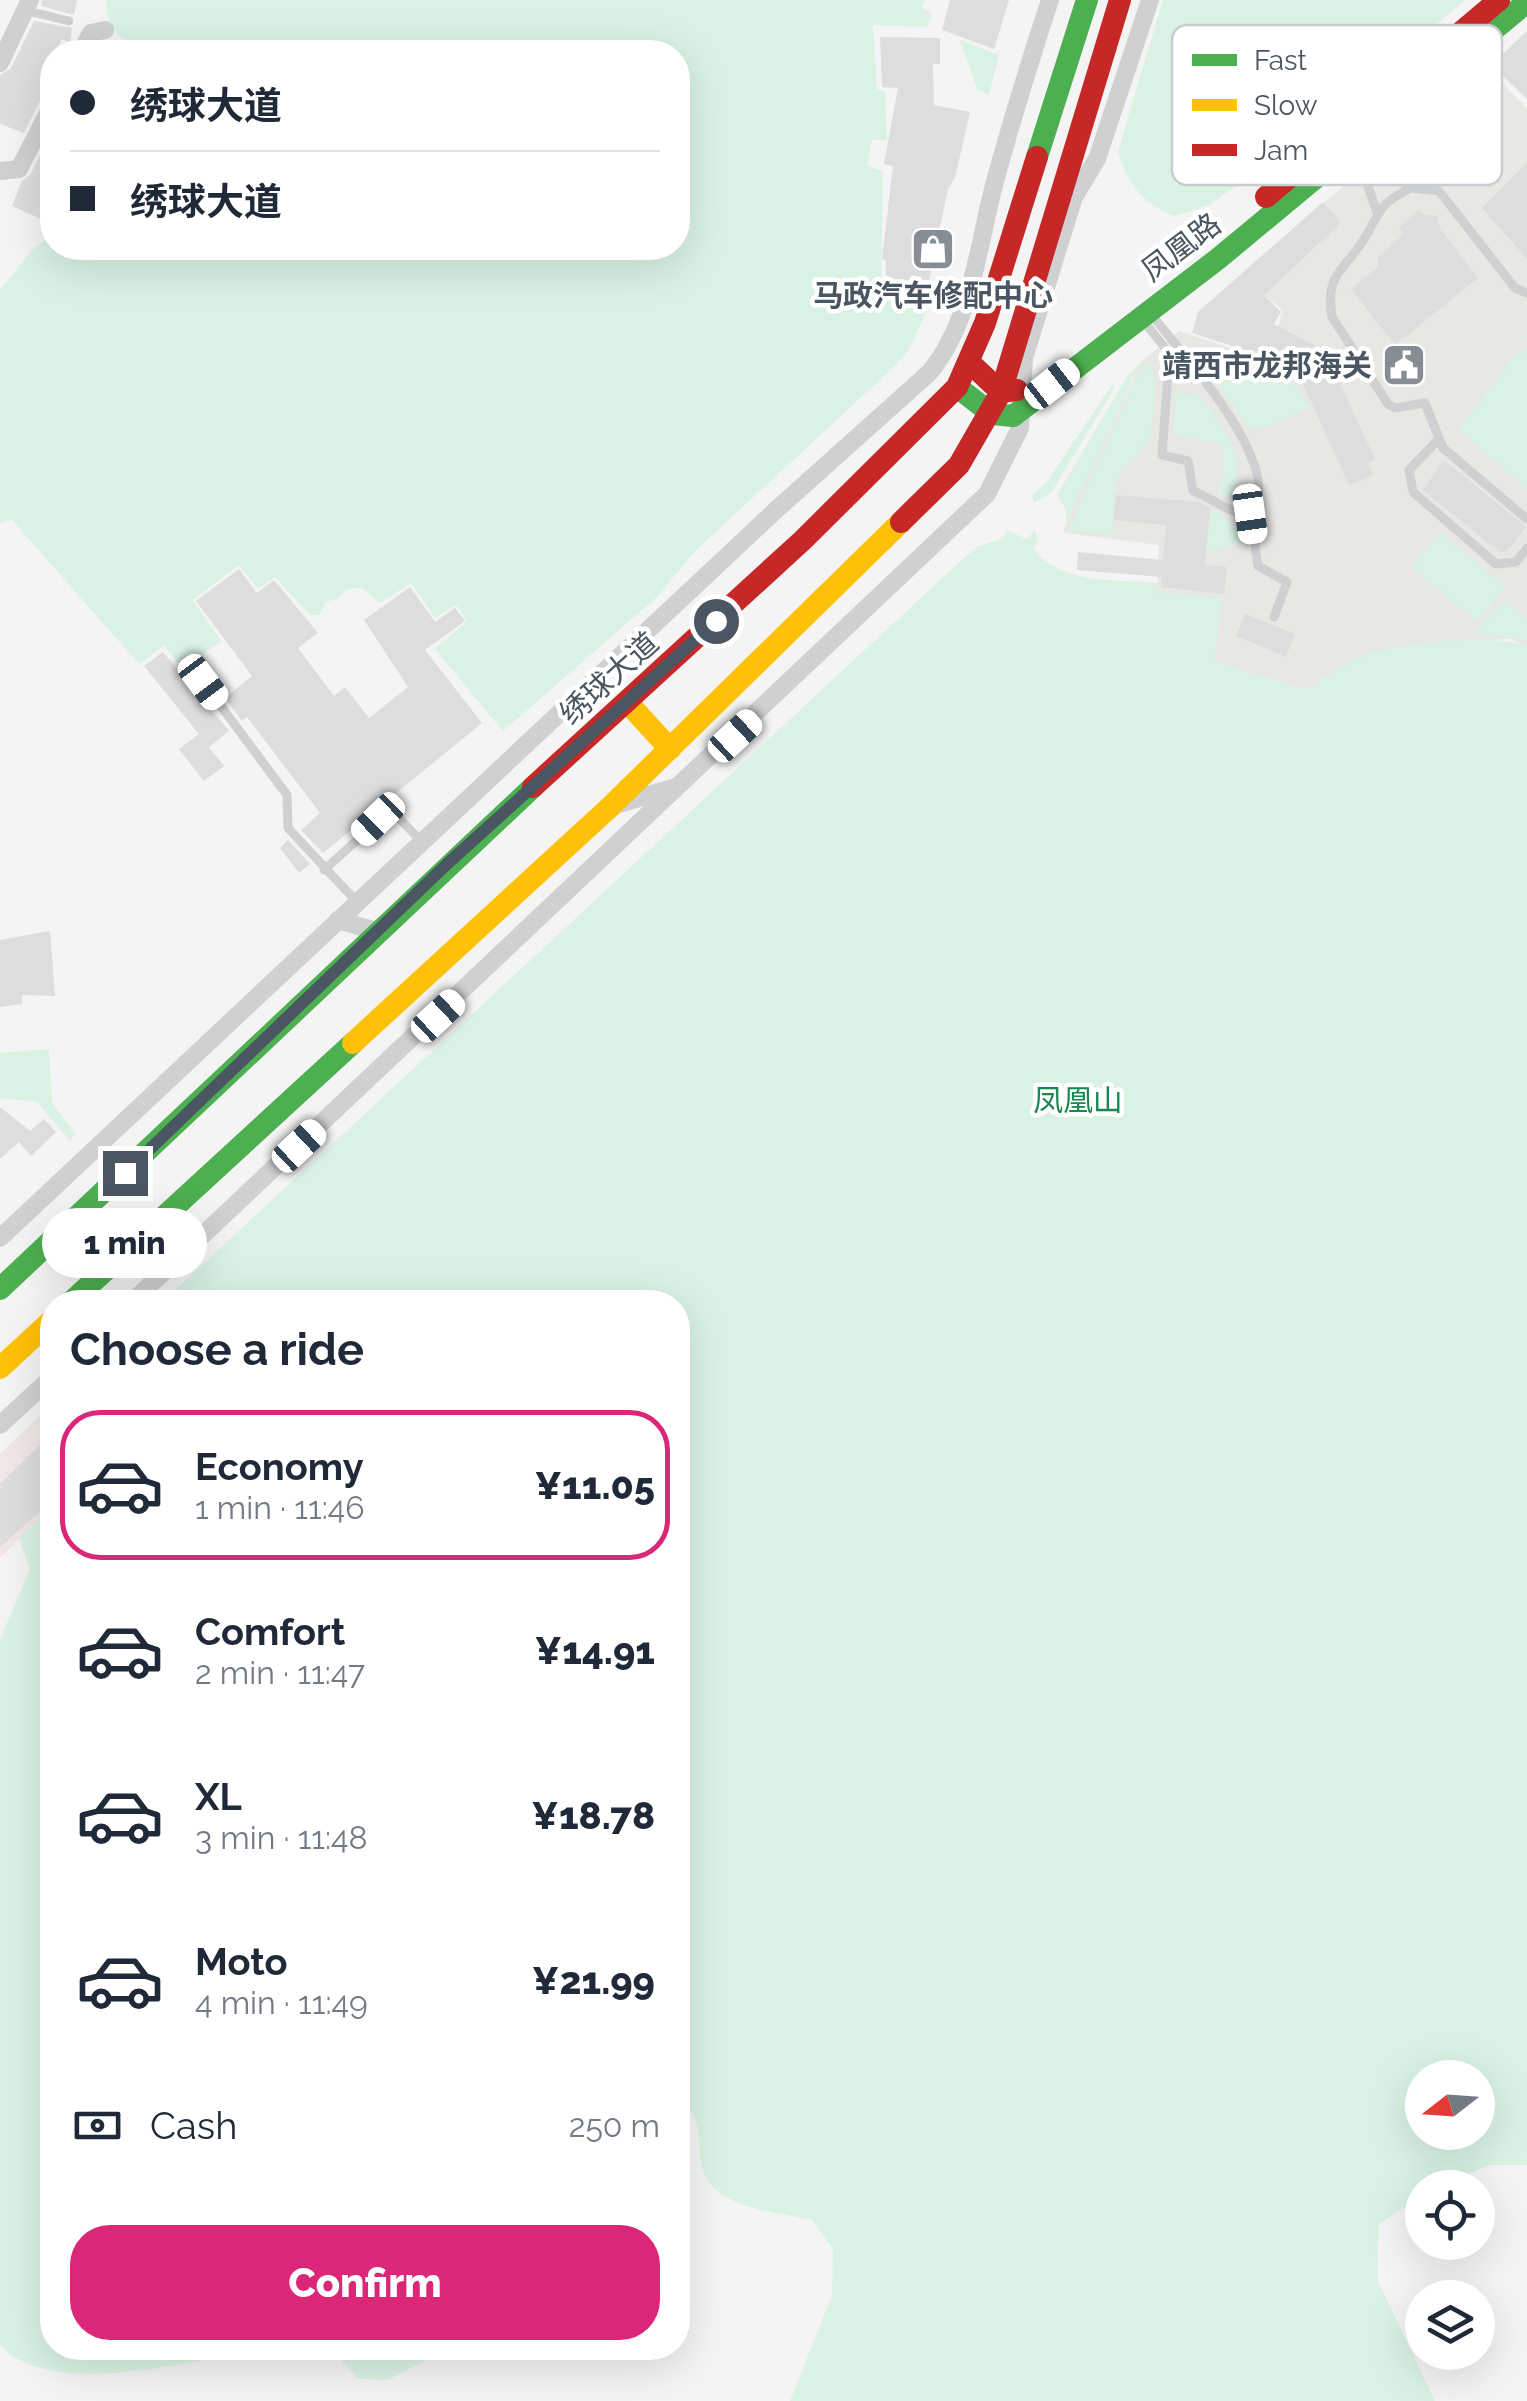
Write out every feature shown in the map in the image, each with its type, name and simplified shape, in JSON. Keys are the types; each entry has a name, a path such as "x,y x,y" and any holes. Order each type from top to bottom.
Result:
{"main road":[{"name":"绣球大道","path":"0,1289 447,864 804,540 956,386 985,323 1087,0"},
{"path":"85,1290 610,807 959,465 992,414 1015,396 1120,0"},
{"name":"凤凰路","path":"1470,25 1499,0"},
{"name":"凤凰路","path":"1499,25 1527,2"},
{"name":"凤凰路","path":"1015,396 1281,185"},
{"name":"凤凰路","path":"1015,396 1144,313 1219,258 1306,185"},
{"path":"969,362 1015,396"},
{"path":"956,386 992,414"},
{"path":"628,702 670,749"},
{"path":"0,1368 40,1331"}],"street":[{"path":"0,1238 940,359 963,306 1016,106 1050,0"},
{"path":"145,1290 974,510 1010,456 1015,396 1024,358 1074,197 1097,159 1150,0"},
{"path":"0,64 29,6"},
{"path":"87,40 90,33 105,30"},
{"path":"0,172 19,169 40,128"},
{"path":"610,807 682,786"},
{"path":"476,790 508,810"},
{"path":"417,845 447,864"},
{"path":"338,920 376,931"},
{"path":"229,1026 258,1044"},
{"path":"0,1425 40,1388"}],"lane":[{"path":"29,6 68,21"},
{"path":"1368,185 1376,210"},
{"path":"1407,185 1440,191 1515,288 1527,292"},
{"path":"1411,188 1376,210 1367,235 1338,268 1332,284 1332,317 1388,404 1395,408 1425,404 1438,441 1527,519"},
{"path":"1144,313 1169,361 1162,455 1188,461 1194,491 1215,498 1234,512 1250,514"},
{"path":"1144,313 1200,373 1250,449 1257,499 1250,514 1258,566 1288,582 1274,617"},
{"path":"1438,441 1409,470 1413,492 1496,564 1516,562 1527,548"},
{"path":"203,682 286,795 288,828 357,902"},
{"path":"324,870 385,815 398,818 417,845"}],"shaded area":[{"name":"靖西市龙邦海关","path":"1502,82 1527,108 1527,646 1509,639 1426,643 1327,676 1307,690 1215,662 1157,592 1159,545 1065,533 1063,529 1142,361 1179,331 1266,360 1269,357 1283,310 1240,275 1345,185 1502,185"},
{"path":"40,1416 40,1520 0,1558 0,1454"}],"green space":[{"path":"106,0 925,0 922,8 932,13 927,27 873,25 877,89 885,91 887,141 872,139 867,166 883,171 881,295 927,310 908,351 895,366 694,552 657,597 503,731 435,649 467,621 456,605 435,618 411,583 380,603 362,588 347,589 337,599 326,602 319,615 310,615 275,577 258,589 239,565 193,600 221,641 183,669 164,645 139,664 12,520 0,523 0,290 32,250 40,244 40,260 690,260 690,40 126,40 114,30"},
{"path":"1163,0 1466,0 1435,25 1172,25 1172,185 1237,185 1209,205 1175,216 1145,199 1126,173 1118,151"},
{"path":"960,40 999,55 989,95 977,89"},
{"path":"1214,345 1271,363 1291,379 1309,408 1261,429 1250,428 1216,379"},
{"path":"1527,348 1527,489 1458,430 1513,357"},
{"path":"1142,361 1066,524 1066,509 1057,495 1127,377"},
{"path":"1148,362 1156,376 1151,439 1116,479 1112,534 1068,531 1138,373"},
{"path":"1114,382 1113,390 1051,493 1034,503 1032,495 1046,483"},
{"path":"1176,390 1187,395 1199,393 1231,443 1238,470 1228,498 1218,492 1224,467 1221,444 1173,435"},
{"path":"1213,508 1237,527 1241,544 1207,551 1166,547 1162,527 1209,531"},
{"name":"凤凰山","path":"1006,530 1027,539 1035,530 1038,541 1033,549 1045,561 1074,575 1157,583 1157,592 1222,598 1215,662 1307,690 1352,660 1389,649 1465,640 1527,646 1527,2165 1405,2170 1405,2207 1379,2224 1377,2279 1405,2338 1405,2370 1420,2370 1435,2401 790,2401 832,2295 833,2249 812,2220 748,2206 718,2191 702,2166 699,2134 690,2112 690,1290 175,1290 978,546 1003,539"},
{"path":"1441,532 1506,587 1477,622 1411,567"},
{"path":"1506,599 1527,620 1527,641 1473,633"},
{"path":"49,1049 52,1103 75,1134 70,1141 37,1102 0,1098 0,1053"},
{"path":"40,1519 40,2360 202,2360 89,2374 54,2371 23,2362 0,2345 0,1639 30,1569 19,1538"},
{"path":"341,2360 426,2360 388,2380 358,2379"}],"building":[{"path":"42,0 77,0 74,15 41,6"},
{"path":"950,0 1009,0 994,49 942,30"},
{"path":"34,21 72,28 70,40 40,40 40,100 24,133 0,124 0,75 11,68"},
{"path":"1527,31 1527,99 1502,75 1502,55"},
{"path":"880,37 940,38 940,64 933,64 934,105 970,112 955,178 948,189 924,304 885,293 886,260 882,259 893,166 884,164 898,88 882,87"},
{"path":"40,155 40,219 12,206 22,181 30,175"},
{"path":"1527,163 1527,259 1482,208"},
{"path":"1323,202 1341,223 1264,295 1281,312 1274,324 1318,347 1329,360 1375,459 1368,463 1373,475 1349,485 1297,371 1282,362 1192,333 1198,312"},
{"path":"1419,210 1423,215 1437,216 1440,229 1478,278 1395,345 1351,289 1378,267 1378,257 1403,235 1399,227"},
{"path":"1444,460 1526,527 1509,549 1501,553 1423,490"},
{"path":"1116,495 1198,502 1210,508 1205,565 1227,567 1224,594 1161,587 1162,577 1077,570 1078,552 1163,560 1166,525 1113,520"},
{"path":"239,569 257,593 274,580 318,633 298,648 334,696 345,687 369,718 408,687 364,620 410,587 435,622 455,608 465,621 425,650 482,723 323,853 301,830 320,813 247,717 242,721 225,698 252,676 196,601"},
{"path":"1245,614 1295,634 1286,657 1236,636"},
{"path":"163,652 229,731 209,747 224,766 204,781 179,749 199,734 144,666"},
{"path":"288,840 310,864 299,873 280,848"},
{"path":"50,931 55,996 22,995 22,1004 0,1007 0,940"},
{"path":"0,1107 30,1131 44,1119 56,1132 31,1156 19,1142 0,1159"},
{"path":"40,1445 40,1512 0,1547 0,1484"}],"traffic: fast":[{"path":"1037,157 1087,0"},
{"path":"1499,25 1527,2"},
{"path":"957,387 992,414 1013,416 1219,258 1307,185"},
{"path":"0,1289 533,787"},
{"path":"84,1290 353,1043"}],"traffic: slow":[{"path":"353,1043 610,807 901,522"},
{"path":"627,702 670,749"},
{"path":"0,1368 40,1331"}],"traffic: jam":[{"path":"901,522 959,465 1001,392 1120,0"},
{"path":"1469,25 1499,0"},
{"path":"533,787 803,540 957,387 985,323 1037,157"},
{"path":"1266,197 1280,185"},
{"path":"969,362 1001,392 1017,390"}],"place":[{"name":"马政汽车修配中心","path":"933,249"},
{"name":"靖西市龙邦海关","path":"1404,365"}],"route":[{"path":"125,1173 447,864 716,621"}]}
